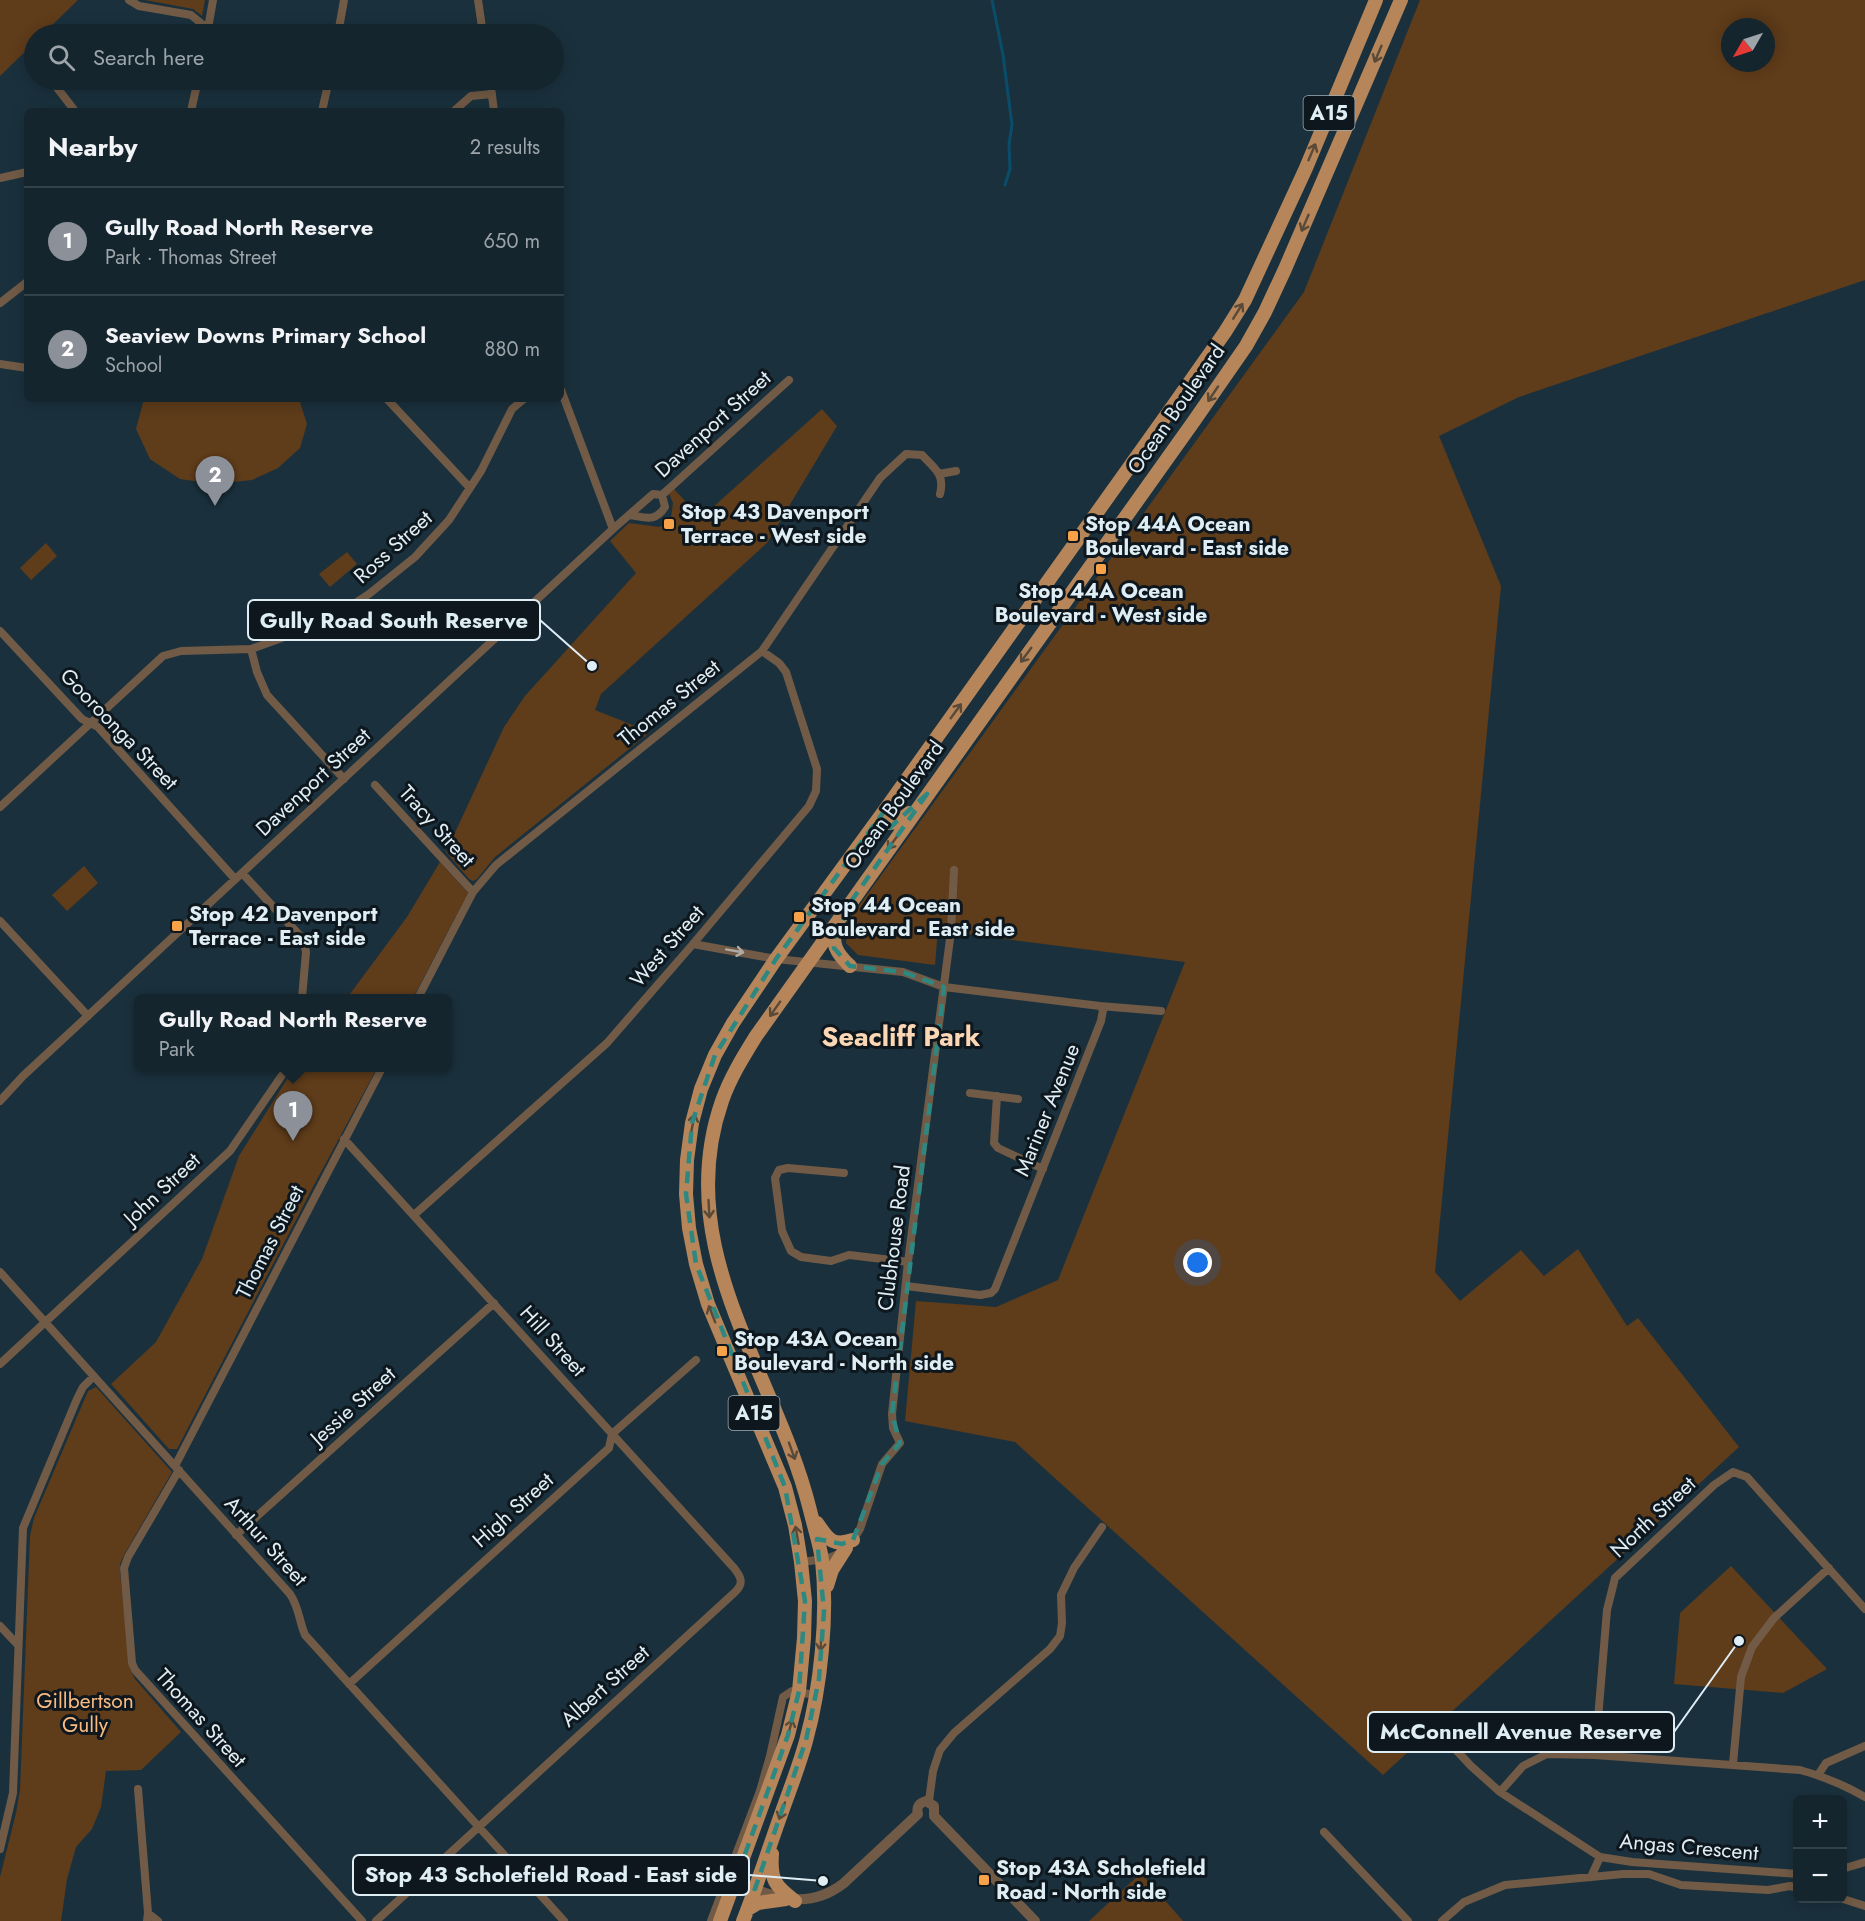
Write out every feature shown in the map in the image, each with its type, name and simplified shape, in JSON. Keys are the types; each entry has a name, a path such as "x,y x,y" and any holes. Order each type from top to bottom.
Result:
{"main road":[{"name":"Ocean Boulevard","path":"720,1921 788,1735 799,1691 805,1601 795,1525 785,1487 708,1304 696,1264 689,1228 686,1194 687,1160 692,1123 701,1089 715,1055 733,1023 776,959 1175,404 1245,300 1306,168 1376,0"},
{"name":"Ocean Boulevard","path":"745,1915 806,1740 819,1679 823,1600 822,1560 802,1478 728,1296 710,1228 709,1163 714,1127 722,1099 744,1055 808,961 1246,346 1285,269 1401,0"},
{"path":"885,810 885,819 888,823 893,824 910,813 927,794"},
{"path":"850,966 834,948 834,939 836,930 852,900"},
{"path":"812,1517 827,1537 834,1542 850,1544"},
{"path":"823,1600 832,1570 850,1544"},
{"path":"773,1837 771,1871 780,1890 791,1900"},
{"path":"745,1915 758,1903 791,1900"}],"street":[{"path":"129,0 139,6 191,15 199,24"},
{"path":"208,24 213,0"},
{"path":"340,24 344,0"},
{"path":"478,0 482,24"},
{"path":"59,90 73,108"},
{"path":"192,108 196,90"},
{"path":"323,108 327,90"},
{"path":"491,90 494,108"},
{"path":"458,108 471,96 492,94"},
{"path":"0,178 24,173"},
{"path":"0,303 24,284"},
{"path":"0,364 24,368"},
{"name":"Davenport Street","path":"22,1076 613,529 653,494 662,495 789,380"},
{"path":"564,398 613,529"},
{"path":"390,402 470,488"},
{"name":"Ross Street","path":"0,807 163,656 181,651 251,649 326,622 369,594 415,557 449,520 481,471 512,408 520,402"},
{"name":"Thomas Street","path":"421,994 473,892 496,866 762,651 880,478 906,454 922,455 939,474"},
{"path":"940,494 943,483 939,474 956,471"},
{"name":"Davenport Street","path":"629,515 653,519 660,515 665,507 662,495"},
{"name":"Gooroonga Street","path":"0,631 82,719 98,727 239,876"},
{"path":"251,649 257,672 267,695 344,779"},
{"name":"West Street","path":"414,1215 607,1043 809,806 816,791 817,769 786,672 779,663 762,651"},
{"name":"Tracy Street","path":"375,785 473,892"},
{"name":"Clubhouse Road","path":"850,1544 860,1530 882,1464 900,1443 893,1428 892,1414 908,1262 951,931 954,870"},
{"path":"239,876 303,939 306,951 302,994"},
{"path":"0,921 87,1016"},
{"path":"693,944 776,959 903,972 944,987 1161,1011"},
{"name":"Mariner Avenue","path":"906,1286 980,1295 991,1293 995,1289 1101,1021 1103,1010 1100,1006"},
{"name":"John Street","path":"0,1364 230,1151 284,1072"},
{"name":"Thomas Street","path":"362,1921 135,1670 132,1663 124,1568 380,1072"},
{"path":"0,1093 22,1076"},
{"path":"0,1101 22,1076"},
{"path":"970,1093 1018,1099"},
{"path":"997,1096 994,1143 998,1148 1043,1169"},
{"name":"Hill Street","path":"344,1139 734,1568"},
{"path":"844,1173 788,1168 778,1170 775,1178 782,1231 791,1251 801,1257 831,1261 849,1255 908,1262"},
{"name":"Arthur Street","path":"0,1272 290,1594 296,1603 305,1635 564,1921"},
{"name":"Jessie Street","path":"236,1535 494,1303"},
{"name":"High Street","path":"349,1684 609,1448 612,1434 696,1360"},
{"path":"0,1849 13,1793 23,1528 77,1399 83,1387 94,1377"},
{"name":"North Street","path":"1595,1755 1607,1610 1614,1578 1714,1485 1733,1472 1747,1477 1829,1568"},
{"path":"934,1816 935,1809 929,1802 933,1771 940,1750 954,1733 1050,1649 1060,1636 1062,1623 1060,1595 1074,1568 1102,1527"},
{"path":"801,1562 822,1560 839,1554 850,1544"},
{"name":"Albert Street","path":"478,1827 738,1588 742,1581 734,1568"},
{"path":"1732,1764 1741,1677 1752,1647 1774,1618 1829,1568 1865,1609"},
{"path":"0,1626 18,1645"},
{"path":"711,1921 760,1791 781,1702 786,1694 799,1691 815,1695"},
{"path":"1442,1734 1471,1766 1500,1792 1600,1857"},
{"path":"1818,1775 1826,1764 1865,1746"},
{"path":"1500,1792 1523,1766 1547,1754 1595,1755 1800,1770 1847,1786 1865,1797"},
{"path":"138,1789 148,1917 158,1921"},
{"path":"929,1802 920,1803 918,1814 923,1819 934,1816"},
{"path":"735,1882 791,1900 825,1896 833,1892 918,1814"},
{"path":"934,1816 1028,1919"},
{"path":"376,1921 478,1827"},
{"path":"1324,1832 1408,1921"},
{"name":"Angas Crescent","path":"1591,1877 1600,1857 1632,1862 1793,1874"},
{"path":"1847,1867 1865,1862"},
{"name":"Angas Crescent","path":"1442,1921 1464,1902 1505,1885 1623,1874 1649,1874 1681,1886 1768,1890 1793,1887"},
{"path":"1847,1901 1865,1906"}],"highlighted area":[{"path":"927,794 852,900 834,939 834,948 850,966 903,972 944,987 892,1414 900,1443 882,1464 853,1540 842,1544 817,1539 824,1611 819,1679 806,1740 755,1889 735,1882 788,1735 799,1691 805,1601 785,1487 696,1264 686,1194 692,1123 715,1055 776,959 885,810 884,833"}],"green space":[{"path":"0,0 78,0 53,24 24,24 24,53 0,76"},
{"path":"145,0 205,0 202,16 193,9"},
{"path":"1420,0 1865,0 1865,280 1519,397 1439,436 1501,586 1435,1272 1460,1301 1521,1250 1544,1276 1578,1249 1627,1326 1638,1318 1739,1447 1383,1775 1015,1442 905,1421 916,1301 996,1307 1058,1280 1185,962 966,934 938,928 935,965 858,955 846,943 848,921 1304,292"},
{"path":"143,402 300,402 307,424 300,448 278,468 252,480 215,484 180,479 150,459 136,429"},
{"path":"822,409 837,426 767,543 601,694 595,710 650,732 495,857 477,879 473,881 469,879 446,852 504,727 525,696 636,573 610,541 629,523 660,527 671,518 673,503 669,494 674,489 701,518"},
{"path":"46,543 57,556 31,580 20,568"},
{"path":"347,552 357,564 330,587 319,574"},
{"path":"440,862 468,893 415,994 350,994 407,917"},
{"path":"84,866 98,883 67,911 52,895"},
{"path":"292,1072 375,1072 177,1449 169,1449 111,1384 156,1342 202,1259 239,1156"},
{"name":"Gillbertson Gully","path":"96,1387 172,1472 124,1555 120,1564 120,1573 130,1669 135,1679 181,1732 141,1770 106,1771 101,1807 92,1829 76,1847 67,1879 61,1921 0,1921 0,1877 20,1790 30,1536 34,1518 88,1391"},
{"path":"1731,1566 1827,1669 1783,1693 1674,1684 1680,1613"},
{"path":"1141,1873 1183,1921 1089,1921"}],"waterway":[{"path":"992,0 1003,55 1012,125 1009,144 1010,169 1005,185"}],"place":[{"name":"Seaview Downs Primary School","path":"215,506"},
{"name":"Stop 43 Davenport Terrace - West side","path":"669,524"},
{"name":"Stop 44A Ocean Boulevard - East side","path":"1073,536"},
{"name":"Stop 44A Ocean Boulevard - West side","path":"1101,569"},
{"name":"Gully Road South Reserve","path":"592,666"},
{"name":"Stop 44 Ocean Boulevard - East side","path":"799,917"},
{"name":"Stop 42 Davenport Terrace - East side","path":"177,926"},
{"name":"Gully Road North Reserve","path":"293,1141"},
{"name":"Stop 43A Ocean Boulevard - North side","path":"722,1351"},
{"name":"McConnell Avenue Reserve","path":"1739,1641"},
{"name":"Stop 43A Scholefield Road - North side","path":"984,1880"},
{"name":"Stop 43 Scholefield Road - East side","path":"823,1881"}],"district":[{"name":"Seacliff Park","path":"901,1037"}]}
